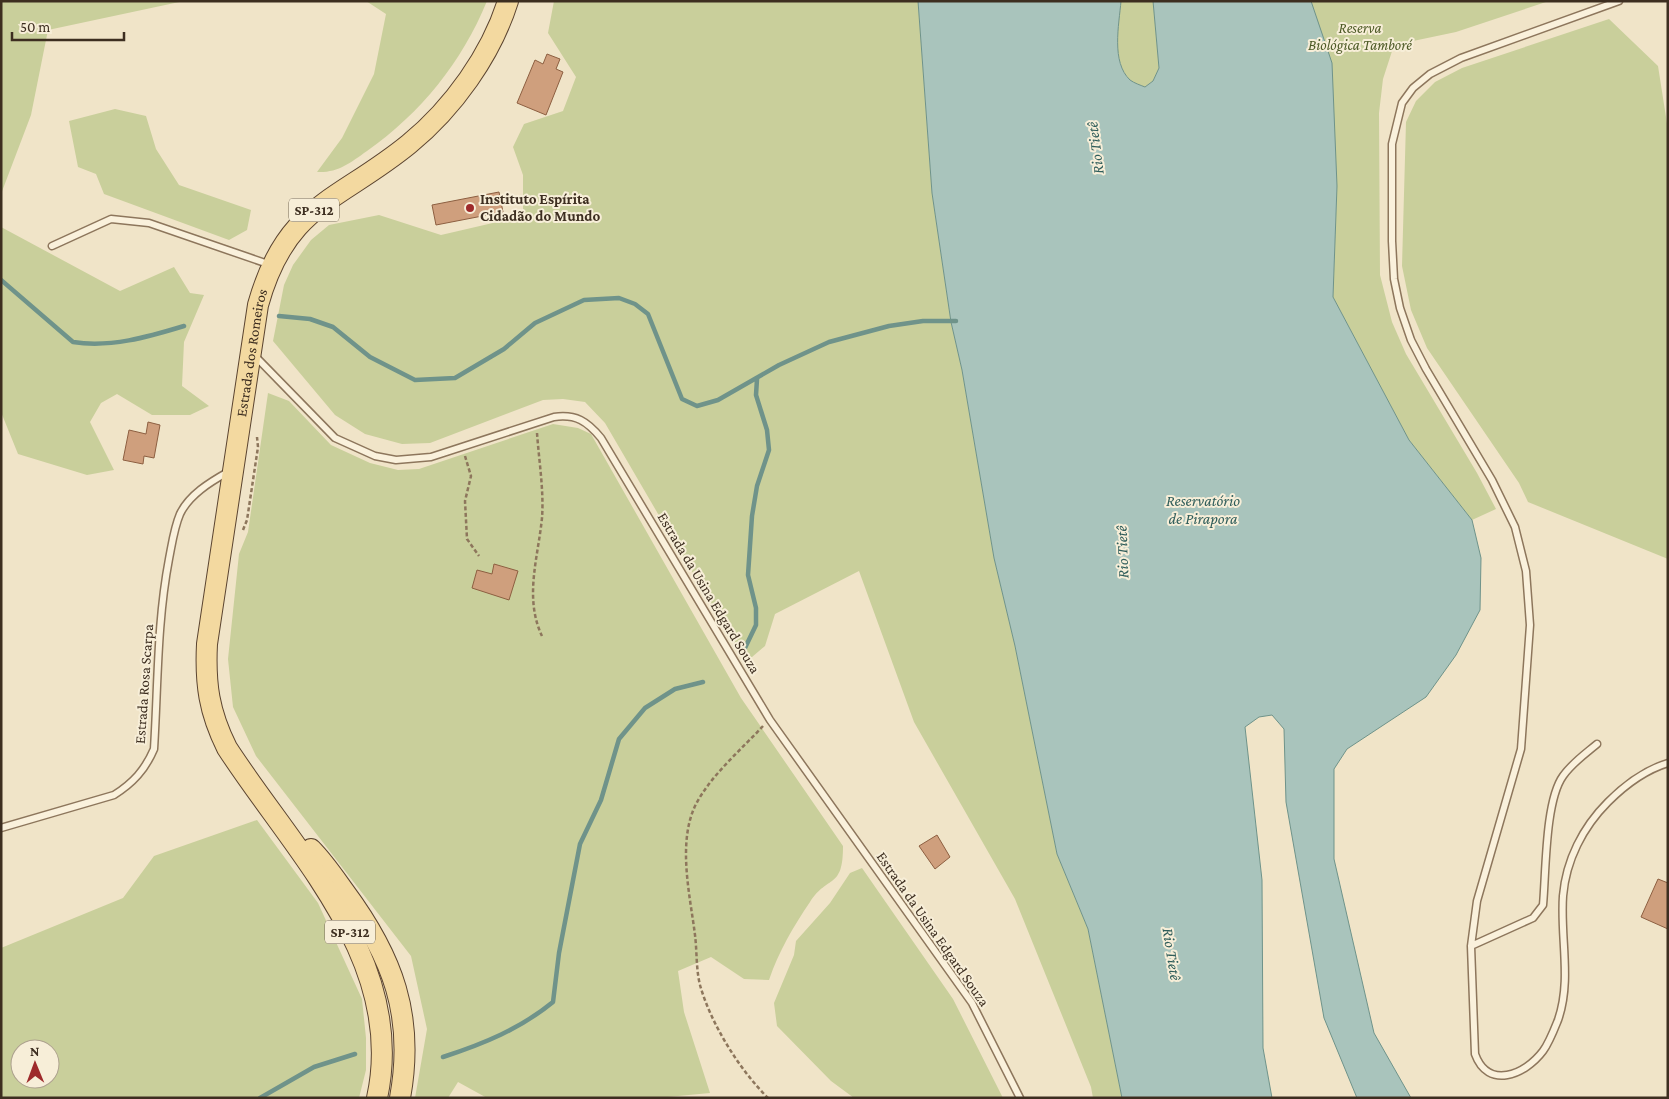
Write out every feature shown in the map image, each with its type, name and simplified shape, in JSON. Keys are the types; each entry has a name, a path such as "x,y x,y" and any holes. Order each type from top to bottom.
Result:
{"main road":[{"name":"Estrada dos Romeiros","path":"377,1098 381,1072 382,1042 378,1010 366,966 340,913 227,748 214,723 208,697 207,644 258,305 272,266 287,238 322,202 409,144 453,100 486,50 508,1"},
{"name":"Estrada dos Romeiros","path":"255,789 317,854 356,907 385,956 396,981 405,1039 404,1074 400,1098"}],"lane":[{"path":"1620,1 1461,58 1430,74 1413,88 1402,103 1396,121 1392,144 1392,240 1394,279 1400,308 1411,340 1426,369 1492,480 1515,527 1526,571 1530,625 1522,749 1477,901 1471,946 1475,1054 1478,1063 1486,1073 1499,1075 1517,1073 1530,1065 1544,1050 1558,1021 1565,993 1563,896 1569,862 1584,831 1595,814 1618,792 1641,775 1668,764"},
{"path":"52,246 111,219 149,223 272,266"},
{"name":"Estrada da Usina Edgard Souza","path":"251,352 335,438 351,447 396,460 431,456 536,422 568,415 581,418 602,438 770,720 972,1003 1020,1098"},
{"name":"Estrada Rosa Scarpa","path":"1,828 114,795 127,787 147,764 154,749 159,633 165,580 175,529 181,513 194,496 212,480 234,469"},
{"path":"1471,946 1533,918 1543,905 1552,800 1562,777 1578,759 1597,744"}],"path":[{"path":"536,422 542,517 534,569 532,598 536,624 542,636"},
{"path":"241,535 247,520 258,447 256,429"},
{"path":"462,447 471,476 465,501 468,539 479,556"},
{"path":"768,1098 733,1055 700,984 687,862 688,830 696,804 719,773 770,720"}],"green space":[{"path":"1,1 184,1 48,30 31,115 1,194"},
{"path":"366,1 487,1 465,45 438,85 422,103 387,136 355,159 338,169 317,172 342,138 374,74 386,14"},
{"path":"554,1 918,1 932,193 951,322 962,370 994,558 1015,646 1057,854 1088,929 1122,1098 1093,1098 1091,1087 1015,899 914,722 859,571 775,614 765,646 745,663 605,423 585,402 563,399 543,400 430,443 402,444 365,434 335,415 273,341 284,285 293,265 311,240 329,225 379,215 441,235 523,216 523,175 513,147 524,124 563,111 576,77 548,33"},
{"path":"1121,1 1153,1 1159,68 1153,81 1145,87 1130,80 1120,63 1118,32"},
{"name":"Reserva Biológica Tamboré","path":"1311,1 1549,1 1456,32 1394,45 1383,79 1379,113 1380,275 1392,322 1406,354 1477,473 1496,509 1472,520 1409,440 1333,297 1337,186"},
{"path":"1609,19 1658,66 1668,130 1668,559 1528,502 1519,483 1427,348 1411,310 1402,266 1406,122 1416,101 1435,82 1462,68"},
{"path":"115,109 146,116 156,149 179,185 251,210 247,230 229,240 104,194 96,174 78,167 69,121"},
{"path":"1,227 120,291 174,267 190,293 204,295 184,342 182,386 209,406 190,415 152,415 117,394 101,403 90,422 114,470 87,475 18,454 1,412"},
{"path":"268,393 289,401 331,445 370,463 398,470 419,469 553,424 578,428 591,434 741,698 843,846 842,860 837,876 817,893 804,911 782,949 769,980 744,979 711,957 678,971 684,1012 710,1093 657,1098 487,1098 458,1082 448,1098 415,1098 427,1029 411,956 256,756 233,707 228,659 239,554 248,532"},
{"path":"257,820 318,903 362,999 366,1038 366,1070 359,1098 1,1098 1,948 123,898 154,856"},
{"path":"862,868 953,999 1003,1098 854,1098 831,1081 777,1026 774,1003 794,955 796,941 830,903 850,873"}],"water":[{"name":"Reservatório de Pirapora","path":"918,1 1121,1 1118,32 1120,63 1130,80 1145,87 1153,81 1159,68 1153,1 1311,1 1332,63 1337,186 1333,297 1409,440 1472,520 1481,558 1480,610 1456,655 1426,697 1347,749 1334,769 1334,859 1374,1033 1411,1098 1357,1098 1324,1018 1286,802 1284,729 1272,715 1259,717 1245,727 1262,880 1263,1048 1272,1098 1122,1098 1088,929 1057,854 1015,646 994,558 962,370 951,322 932,193"}],"building":[{"path":"547,54 560,59 556,69 563,72 546,115 517,103 535,60 543,64"},
{"path":"499,192 503,212 436,225 432,205"},
{"path":"148,422 160,425 154,458 144,456 143,464 123,460 129,430 146,434"},
{"path":"494,564 518,571 509,600 472,588 477,570 492,574"},
{"path":"937,835 950,857 935,869 919,846"},
{"path":"1658,879 1668,883 1668,929 1641,917"}],"waterway":[{"path":"1,280 73,342 101,344 129,340 184,326"},
{"path":"279,316 310,319 333,327 370,357 415,380 455,378 504,349 535,323 584,300 619,298 635,304 648,314 682,399 697,406 718,400 779,365 829,342 889,326 923,321 956,321"},
{"path":"744,650 756,625 756,608 748,575 752,516 757,486 769,450 767,430 756,395 757,379"},
{"path":"443,1057 501,1035 528,1020 553,1002 559,953 580,844 601,800 619,739 645,708 675,689 703,682"},
{"path":"260,1098 314,1067 355,1054"}],"place":[{"name":"Instituto Espírita Cidadão do Mundo","path":"470,208"}],"water label":[{"name":"Rio Tietê","path":"1095,148"},
{"name":"Rio Tietê","path":"1122,552"},
{"name":"Rio Tietê","path":"1172,954"}]}
